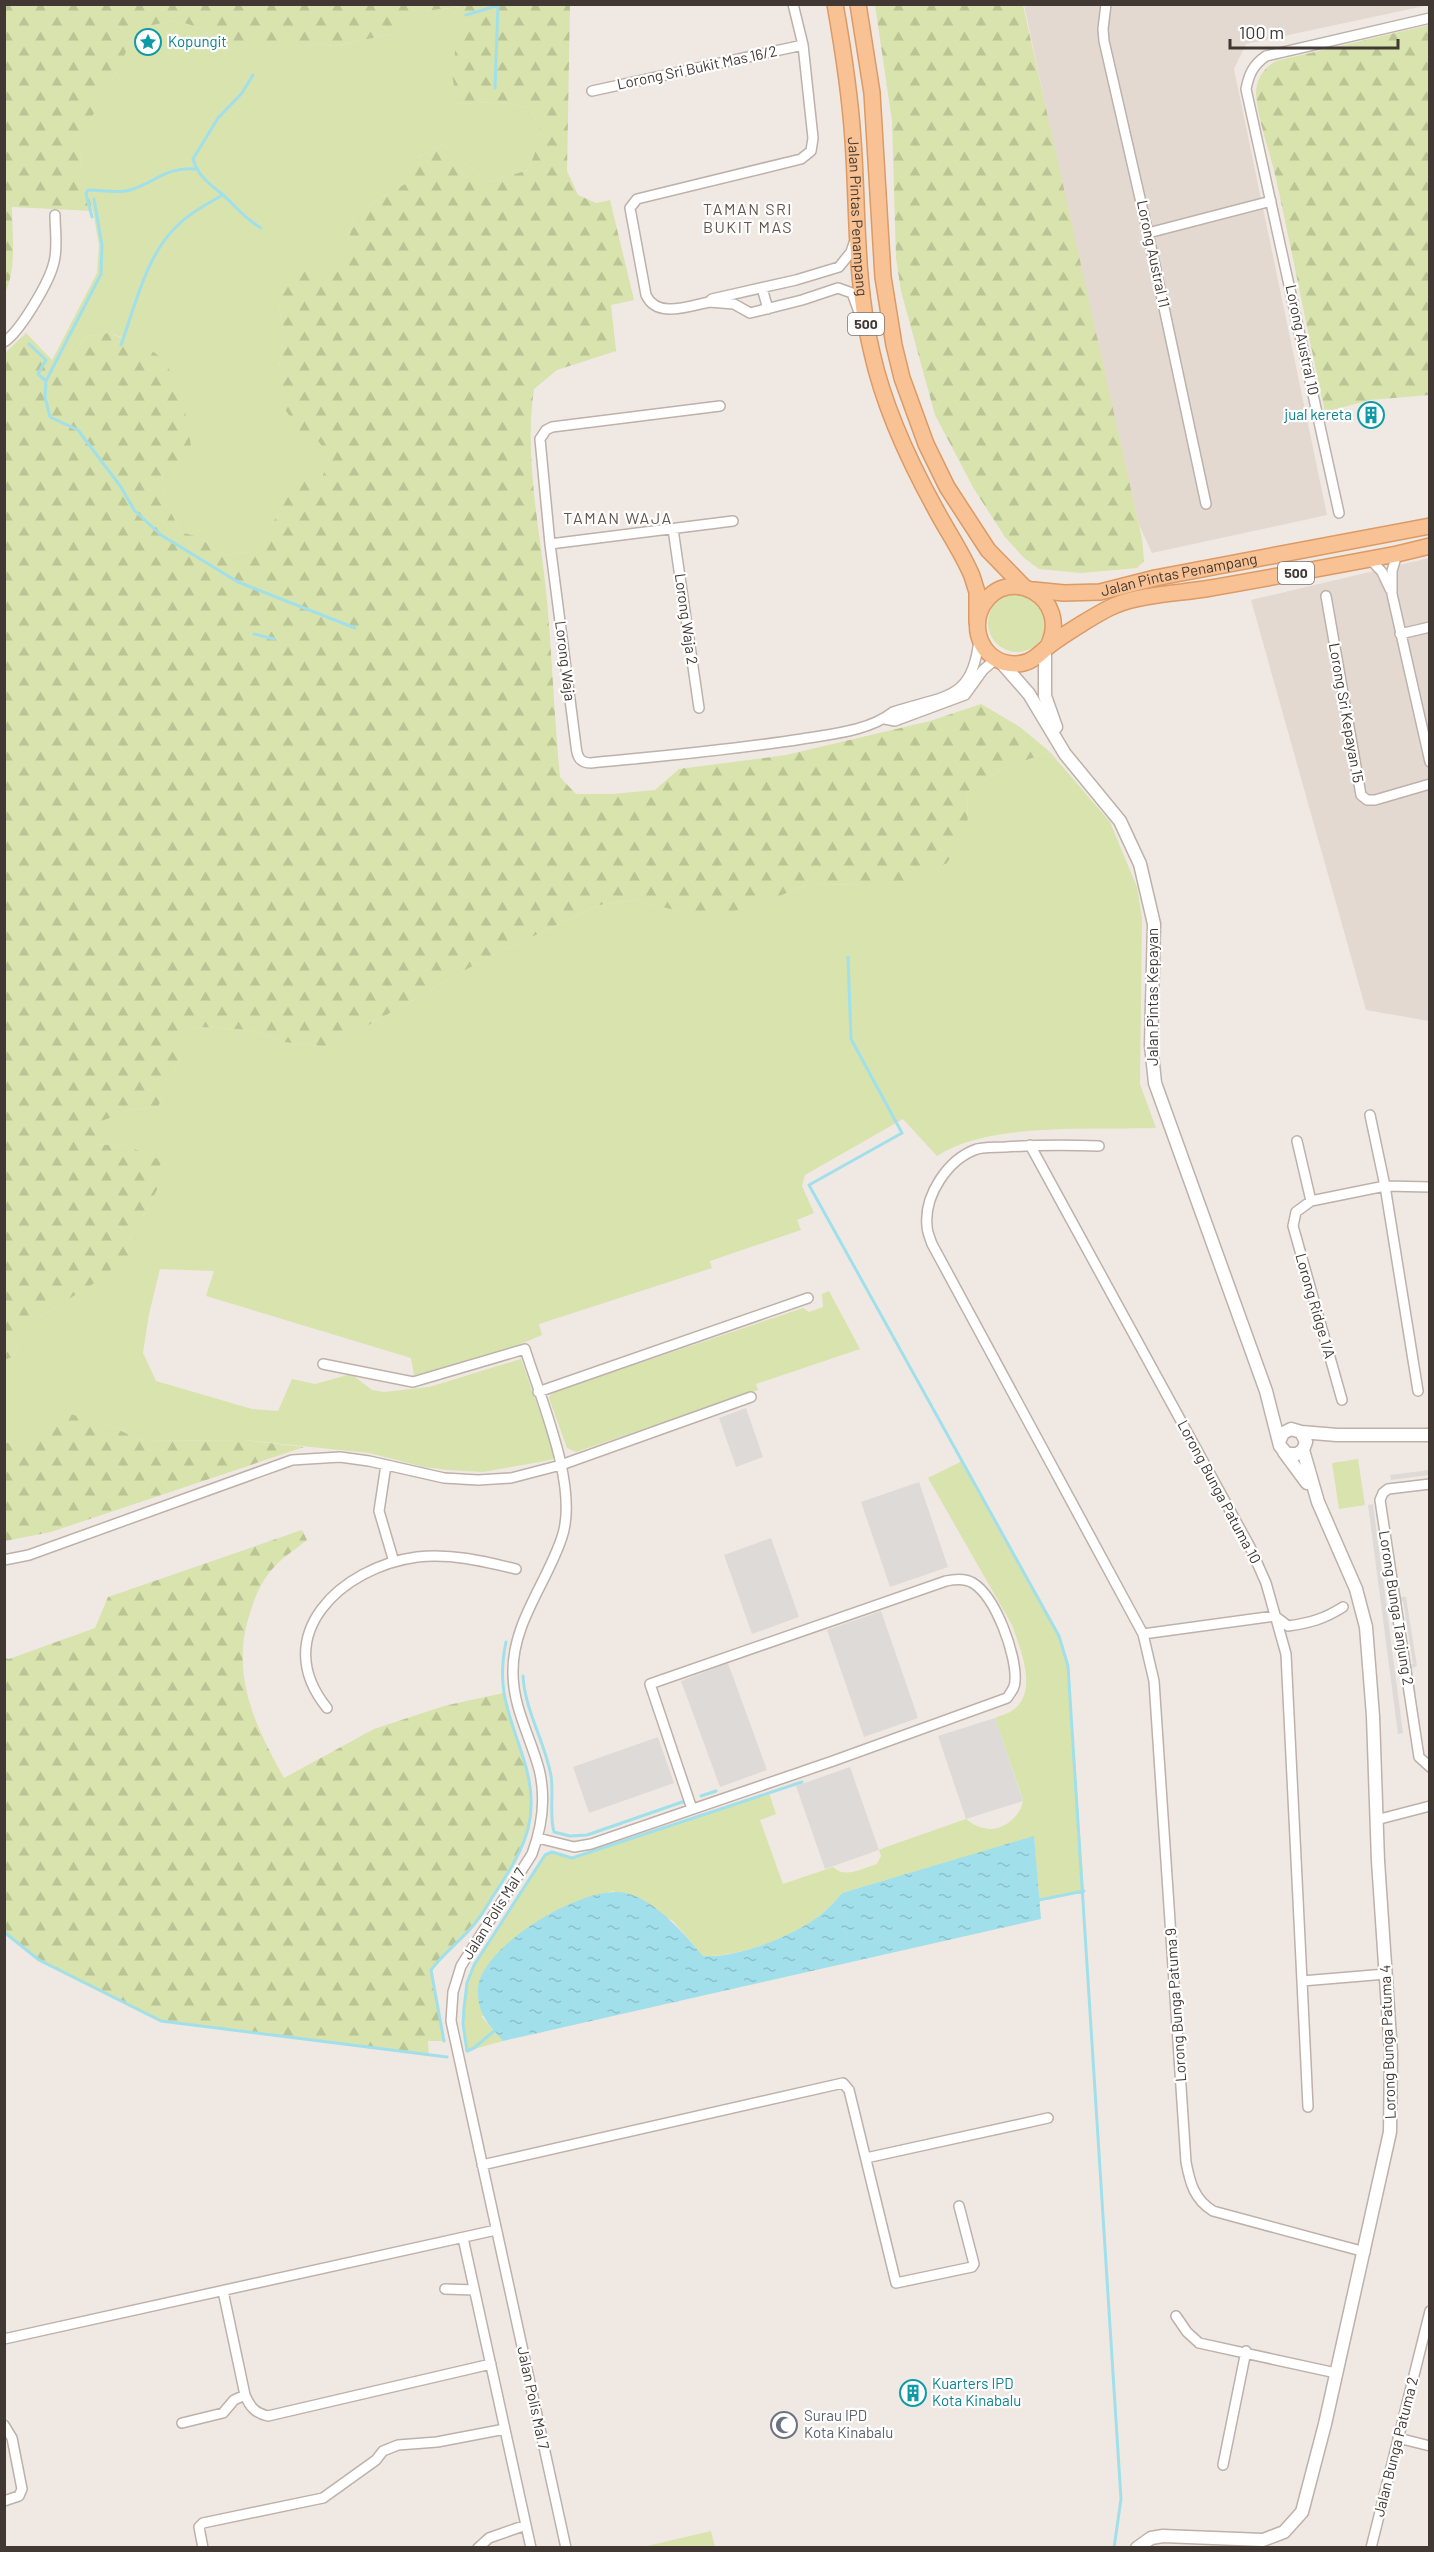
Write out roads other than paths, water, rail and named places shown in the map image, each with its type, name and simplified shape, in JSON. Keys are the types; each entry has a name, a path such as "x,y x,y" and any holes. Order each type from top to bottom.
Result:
{"main road":[{"name":"Jalan Pintas Penampang","path":"835,4 850,97 857,235 865,318 881,386 898,433 919,479 972,576 977,592 977,622"},
{"name":"Jalan Pintas Penampang","path":"858,4 872,93 883,276 894,345 902,378 926,444 947,487 988,550 1029,589 1064,593 1100,592 1178,574 1430,526"},
{"name":"Jalan Pintas Penampang","path":"1047,649 1116,604 1370,559 1430,546"},
{"name":"500","path":"979,638 977,622 982,606 993,594 1008,588 1029,589 1044,599 1053,613 1054,629 1047,649 1032,661 1024,663 998,660"},
{"path":"979,638 987,652 998,660"}],"street":[{"path":"793,4 803,45 813,146 807,156 643,196 632,203 631,215 649,302 654,307 668,310 709,302 734,304 750,313 834,290 847,290 852,293 858,314 865,318"},
{"name":"Lorong Austral 11","path":"1106,4 1104,41 1149,233 1206,504"},
{"name":"Lorong Austral 10","path":"1340,513 1246,89 1248,76 1255,64 1266,56 1430,18"},
{"name":"Lorong Sri Bukit Mas 16/2","path":"592,91 803,45"},
{"path":"1149,233 1271,201"},
{"path":"4,342 20,327 55,262 55,215"},
{"path":"709,302 712,299 839,267 845,261 857,235"},
{"path":"826,271 834,290"},
{"path":"762,288 768,309"},
{"name":"Lorong Waja","path":"720,406 552,426 546,430 539,442 576,746 580,759 585,763 767,744 835,733 885,719 893,712 959,691 975,668 979,638"},
{"path":"550,544 733,521"},
{"name":"Lorong Waja 2","path":"673,529 699,708"},
{"path":"1397,554 1392,572 1392,594 1430,762"},
{"path":"1370,559 1382,572 1392,594"},
{"name":"Lorong Sri Kepayan 15","path":"1326,596 1361,795 1367,800 1375,800 1430,784"},
{"path":"1400,634 1430,627"},
{"name":"Jalan Pintas Kepayan","path":"1047,649 1045,696 1065,754"},
{"name":"Lorong Waja","path":"885,719 895,721 965,695 983,670 998,660"},
{"name":"Jalan Pintas Kepayan","path":"998,660 1029,694 1065,754 1120,821 1140,864 1154,924 1151,1045 1155,1083 1266,1391 1282,1447"},
{"path":"1370,1115 1385,1186 1418,1391"},
{"path":"1297,1141 1311,1201 1385,1186 1430,1187"},
{"name":"Lorong Bunga Patuma 9","path":"1099,1146 1029,1145 980,1148 955,1162 937,1184 931,1197 927,1227 932,1244 1143,1634 1154,1682 1186,2162 1192,2188 1203,2205 1213,2211 1365,2252"},
{"name":"Lorong Bunga Patuma 10","path":"1029,1145 1250,1547 1266,1583 1286,1654 1308,2107"},
{"name":"Lorong Ridge 1/A","path":"1311,1201 1296,1212 1293,1227 1342,1400"},
{"path":"538,1392 808,1298"},
{"name":"Jalan Polis Mal 7","path":"323,1364 413,1382 525,1349 561,1465 568,1507 562,1536 523,1623 513,1660 513,1689 539,1770 542,1816 538,1838 520,1873 461,1966 453,1992 451,2021 566,2547"},
{"name":"Jalan Pintas Kepayan","path":"1266,1391 1280,1416 1298,1431"},
{"path":"4,1560 29,1555 292,1460 340,1457 444,1478 478,1480 511,1478 561,1465 751,1398"},
{"path":"1318,1502 1302,1474 1282,1447 1285,1431 1337,1435 1430,1435"},
{"path":"1298,1431 1305,1438 1304,1448 1318,1502"},
{"path":"1282,1447 1294,1455 1304,1448 1337,1435"},
{"path":"386,1465 379,1511 394,1562"},
{"name":"Lorong Bunga Tanjung 2","path":"1430,1484 1388,1490 1383,1493 1380,1500 1419,1756 1430,1767"},
{"name":"Lorong Bunga Patuma 4","path":"1137,2547 1157,2536 1208,2543 1263,2540 1284,2532 1297,2519 1308,2494 1365,2252 1390,2132 1391,2053 1366,1627 1356,1589 1318,1502"},
{"path":"327,1708 313,1688 305,1666 305,1646 321,1610 347,1585 368,1572 394,1562 440,1556 472,1559 516,1569"},
{"path":"538,1838 574,1847 591,1844 833,1761 1007,1698 1015,1682 1013,1662 1004,1631 990,1603 975,1584 966,1580 946,1581 650,1684 692,1809"},
{"path":"1143,1634 1275,1616 1288,1626 1325,1619 1343,1607"},
{"path":"1376,1820 1430,1806"},
{"path":"1302,1982 1386,1974"},
{"path":"482,2165 839,2083 846,2084 849,2090 896,2283 973,2266 959,2206"},
{"path":"866,2158 1048,2118"},
{"path":"4,2339 496,2230"},
{"path":"463,2238 531,2547"},
{"path":"445,2289 474,2290"},
{"path":"223,2291 245,2395 251,2407 268,2416 491,2364"},
{"name":"Jalan Bunga Patuma 2","path":"1371,2547 1430,2310"},
{"path":"1176,2316 1191,2337 1199,2343 1245,2351 1336,2373"},
{"path":"1224,2465 1245,2351"},
{"path":"182,2423 223,2413 234,2400 245,2395"},
{"path":"4,2424 12,2438 22,2489 19,2496 4,2501"},
{"path":"203,2547 199,2527 203,2523 323,2498 390,2448 505,2429"},
{"path":"1398,2438 1430,2446"},
{"path":"478,2547 489,2538 526,2525"}],"water":[{"path":"1034,1836 1041,1919 503,2041 488,2023 479,2005 478,1989 483,1972 496,1954 537,1921 586,1898 608,1892 626,1893 637,1897 659,1910 703,1956 732,1954 766,1944 798,1929 823,1913 842,1893"}],"waterway":[{"path":"466,15 503,4"},
{"path":"495,88 498,6"},
{"path":"253,75 242,93 218,118 193,159 204,179 244,216 261,228"},
{"path":"92,217 86,194 88,190 125,191 176,170 196,169"},
{"path":"121,345 143,280 158,250 184,220 222,195"},
{"path":"94,199 102,245 101,274 46,381 45,397 50,417 78,430 121,487 134,510 161,535 238,582 355,628"},
{"path":"29,344 46,360 38,374 46,381"},
{"path":"254,634 274,639"},
{"path":"848,957 851,1039 902,1133 809,1185 1059,1636 1068,1666 1121,2499 1114,2548"},
{"path":"444,2041 431,1970 472,1927 506,1876 523,1844 531,1812 529,1777 503,1687 502,1674 506,1642"},
{"path":"523,1676 527,1702 551,1776 554,1832 570,1836 587,1835 685,1801"},
{"path":"494,2031 467,2051 463,2024 467,1983 474,1965 545,1855 552,1852 572,1858 802,1782"},
{"path":"701,1796 716,1791"},
{"path":"1039,1900 1084,1891"},
{"path":"4,1932 39,1960 161,2021 447,2057"}],"place":[{"name":"Kopungit","path":"148,42"},
{"name":"jual kereta","path":"1371,415"},
{"name":"Kuarters IPD Kota Kinabalu","path":"913,2393"},
{"name":"Surau IPD Kota Kinabalu","path":"784,2425"}],"district":[{"name":"TAMAN SRI BUKIT MAS","path":"748,218"},
{"name":"TAMAN WAJA","path":"618,518"}]}
